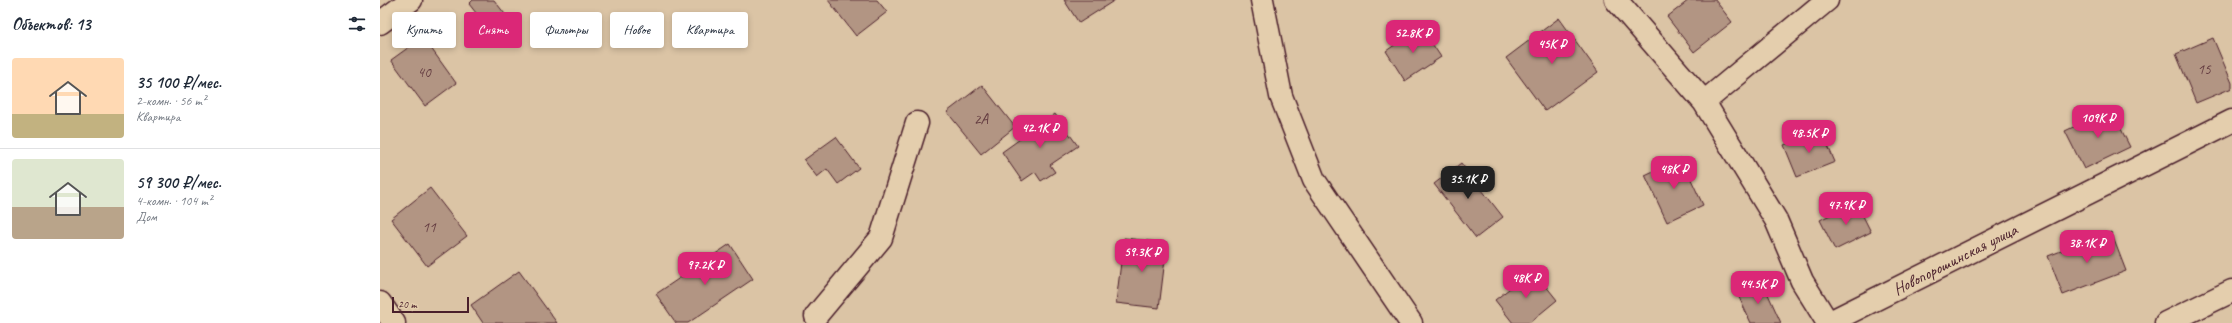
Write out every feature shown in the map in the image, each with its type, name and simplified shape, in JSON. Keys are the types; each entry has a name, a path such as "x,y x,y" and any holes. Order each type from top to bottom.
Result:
{"street":[{"path":"380,23 411,0"},
{"path":"1262,0 1281,96 1314,180 1411,323"},
{"path":"1616,0 1704,102 1776,220 1802,281 1828,323"},
{"path":"1704,102 1827,0"},
{"name":"Новопорошинская улица","path":"1828,323 2232,120"},
{"path":"816,316 881,238 917,123"},
{"path":"2166,323 2232,291"},
{"path":"380,303 394,323"}],"building":[{"path":"473,0 494,0 503,12 475,12 469,4"},
{"path":"828,0 877,0 887,12 856,36"},
{"path":"1064,0 1115,0 1079,23"},
{"path":"1689,0 1715,0 1732,22 1694,52 1667,17"},
{"path":"1559,18 1598,72 1545,111 1506,58"},
{"path":"1421,27 1441,57 1405,81 1386,51"},
{"path":"2213,38 2232,83 2232,88 2196,103 2176,54"},
{"path":"408,48 431,48 456,83 425,106 391,60"},
{"path":"982,85 1015,127 981,154 947,112"},
{"path":"2111,109 2130,147 2084,169 2065,131"},
{"path":"1055,114 1078,146 1050,165 1055,172 1041,181 1035,172 1022,181 1002,152"},
{"path":"1821,130 1835,162 1797,177 1784,145"},
{"path":"836,137 859,168 838,184 827,169 817,177 804,160"},
{"path":"1681,158 1703,205 1667,222 1645,175"},
{"path":"1461,163 1503,217 1476,238 1434,184"},
{"path":"430,188 467,236 427,266 391,219"},
{"path":"1856,202 1871,232 1835,250 1820,220"},
{"path":"2111,232 2126,271 2063,295 2048,256"},
{"path":"1124,238 1167,243 1159,308 1116,303"},
{"path":"730,244 753,279 688,323 676,323 656,294"},
{"path":"1533,270 1557,300 1529,323 1513,323 1495,300"},
{"path":"519,271 557,323 483,323 471,305"},
{"path":"1762,281 1781,323 1751,323 1737,293"}]}
